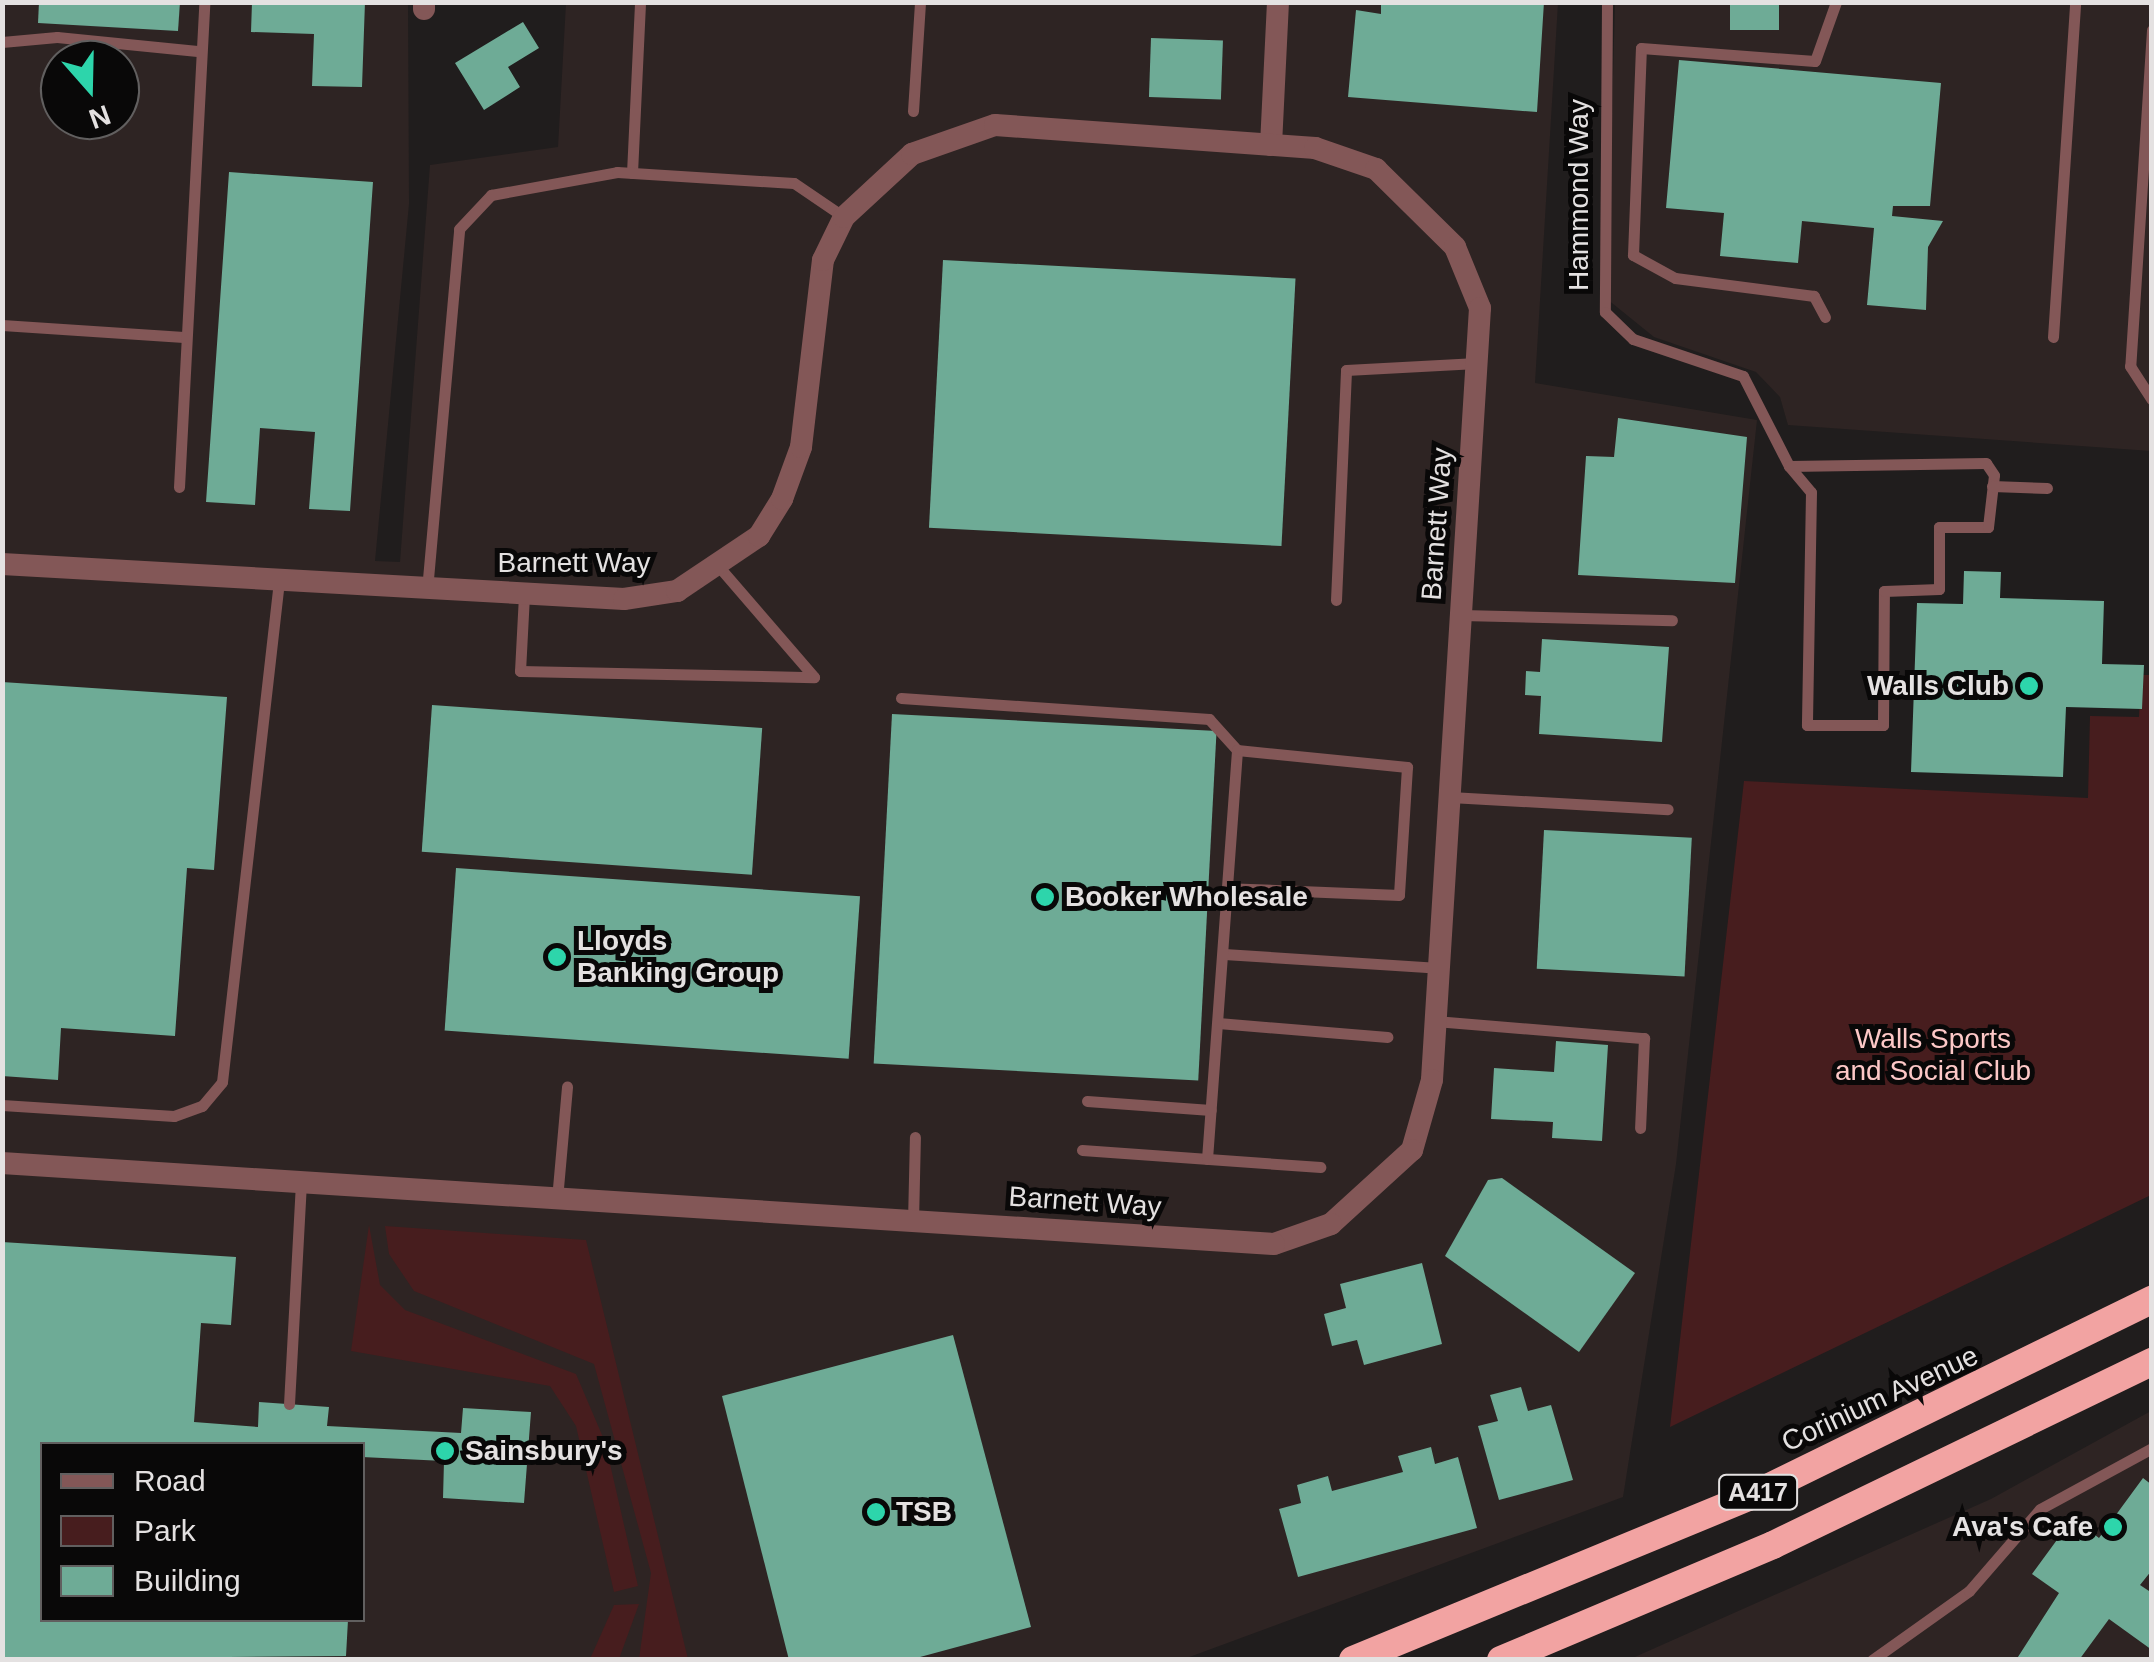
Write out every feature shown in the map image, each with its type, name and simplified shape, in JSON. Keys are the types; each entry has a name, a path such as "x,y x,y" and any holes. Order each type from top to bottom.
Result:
{"highway":[{"name":"Corinium Avenue","path":"1353,1660 1765,1489 2152,1300"},
{"name":"A417","path":"1501,1660 1772,1545 2152,1362"}],"street":[{"path":"1271,145 1278,2"},
{"name":"Barnett Way","path":"2,564 624,599 677,591 720,568 759,536 802,447 810,328 824,260 844,217 912,154 995,125 1271,145 1376,169 1422,206 1456,247 1480,308 1432,1080 1412,1150 1330,1224 1274,1244 2,1163"}],"lane":[{"path":"178,487 197,50 204,2"},
{"path":"632,172 640,2"},
{"path":"914,111 920,2"},
{"name":"Hammond Way","path":"1607,2 1605,312 1633,339 1743,376 1790,466 1811,492 1806,725 1883,726 1884,591 1939,589 1939,527 1988,527 1992,486"},
{"path":"1826,317 1814,296 1675,278 1632,255 1642,48 1815,60 1836,2"},
{"path":"2053,338 2075,2"},
{"path":"2152,30 2130,366 2152,400"},
{"path":"2,42 56,37 197,50"},
{"path":"427,590 459,229 491,194 632,172 794,183 844,217"},
{"path":"2,325 184,336"},
{"path":"1336,600 1346,370 1477,363"},
{"path":"1790,466 1986,462 1992,486 2046,488"},
{"path":"524,594 520,671 814,677 720,568"},
{"path":"2,1105 174,1116 202,1106 222,1082 279,582"},
{"path":"1461,614 1672,620"},
{"path":"901,698 1208,719 1237,750 1401,760 1398,895 1228,888"},
{"path":"1207,1159 1237,750"},
{"path":"1450,797 1668,808"},
{"path":"1224,954 1439,968"},
{"path":"1435,1021 1644,1038 1640,1128"},
{"path":"1218,1023 1388,1038"},
{"path":"557,1200 567,1086"},
{"path":"1087,1100 1211,1110"},
{"path":"913,1222 915,1137"},
{"path":"1082,1150 1320,1168"},
{"path":"289,1404 301,1183"},
{"path":"1872,1660 1968,1591 2040,1508 2152,1448"}],"shaded area":[{"path":"3,3 408,3 409,204 375,561 400,562 430,165 558,147 566,3 1558,3 1535,383 1757,420 1676,1164 1623,1497 1184,1659 3,1660"},
{"path":"1615,3 2151,3 2151,451 1788,425 1780,397 1756,372 1654,337 1607,299"},
{"path":"2151,1411 2151,1659 1628,1660 1991,1499"}],"green space":[{"name":"Walls Sports and Social Club","path":"2141,675 2151,675 2151,1195 1670,1427 1744,781 2088,798 2090,716 2139,717"},
{"path":"369,1225 380,1285 405,1310 576,1374 605,1442 638,1586 614,1592 576,1426 550,1386 351,1351"},
{"path":"385,1226 586,1240 688,1659 639,1659 651,1573 594,1364 414,1291 389,1254"},
{"path":"639,1604 619,1659 590,1659 614,1605"}],"building":[{"path":"39,2 180,2 178,31 38,23"},
{"path":"252,2 365,2 362,87 312,86 314,34 251,32"},
{"path":"1381,2 1544,2 1537,112 1348,97 1356,10 1381,14"},
{"path":"1730,2 1779,2 1779,30 1730,30"},
{"path":"523,22 539,48 508,67 520,87 484,110 455,63"},
{"path":"1151,38 1223,41 1221,99 1149,97"},
{"path":"1679,60 1941,83 1930,206 1893,206 1892,216 1943,221 1928,247 1926,310 1867,305 1874,228 1802,221 1798,263 1720,256 1724,213 1666,208"},
{"path":"229,172 373,182 350,511 309,509 315,432 260,428 255,505 206,502"},
{"path":"943,260 1296,278 1281,546 929,528"},
{"path":"1618,418 1747,437 1735,583 1578,575 1586,456 1614,457"},
{"name":"Walls Club","path":"1964,571 2001,572 2000,598 2104,601 2102,664 2144,665 2142,709 2066,707 2063,777 1911,772 1917,603 1963,604"},
{"path":"1542,639 1669,647 1662,742 1539,734 1541,696 1525,695 1526,671 1540,672"},
{"path":"2,682 227,697 214,870 187,868 175,1036 61,1028 58,1080 2,1076"},
{"path":"432,705 762,728 752,875 422,852"},
{"name":"Booker Wholesale","path":"892,714 1217,731 1198,1081 874,1064"},
{"path":"1544,830 1692,838 1685,977 1537,969"},
{"path":"456,868 860,896 849,1059 445,1031"},
{"path":"1556,1041 1608,1045 1602,1141 1552,1138 1553,1122 1491,1119 1494,1068 1554,1072"},
{"path":"1502,1178 1635,1273 1579,1352 1445,1256 1488,1180"},
{"name":"Sainsbury's","path":"2,1242 236,1257 231,1325 201,1323 194,1422 258,1427 259,1402 329,1407 327,1426 461,1433 463,1408 531,1412 524,1503 443,1498 444,1461 365,1457 365,1442 40,1442 40,1622 348,1622 346,1656 2,1659"},
{"path":"1422,1263 1442,1344 1364,1365 1357,1340 1332,1346 1324,1314 1346,1308 1340,1284"},
{"name":"TSB","path":"953,1335 1031,1627 909,1660 789,1660 722,1396"},
{"path":"1521,1387 1528,1411 1551,1405 1573,1480 1499,1500 1478,1426 1498,1421 1490,1395"},
{"path":"1431,1447 1435,1464 1458,1457 1477,1528 1298,1577 1279,1509 1301,1503 1297,1485 1328,1476 1332,1491 1403,1472 1398,1456"},
{"path":"2143,1478 2152,1485 2152,1570 2140,1585 2152,1593 2152,1650 2109,1619 2079,1660 2016,1660 2059,1593 2032,1574 2073,1518 2099,1538"}],"place":[{"name":"Walls Club","path":"2029,686"},
{"name":"Booker Wholesale","path":"1045,897"},
{"name":"Lloyds Banking Group","path":"557,957"},
{"name":"Sainsbury's","path":"445,1451"},
{"name":"TSB","path":"876,1512"},
{"name":"Ava's Cafe","path":"2113,1527"}]}
